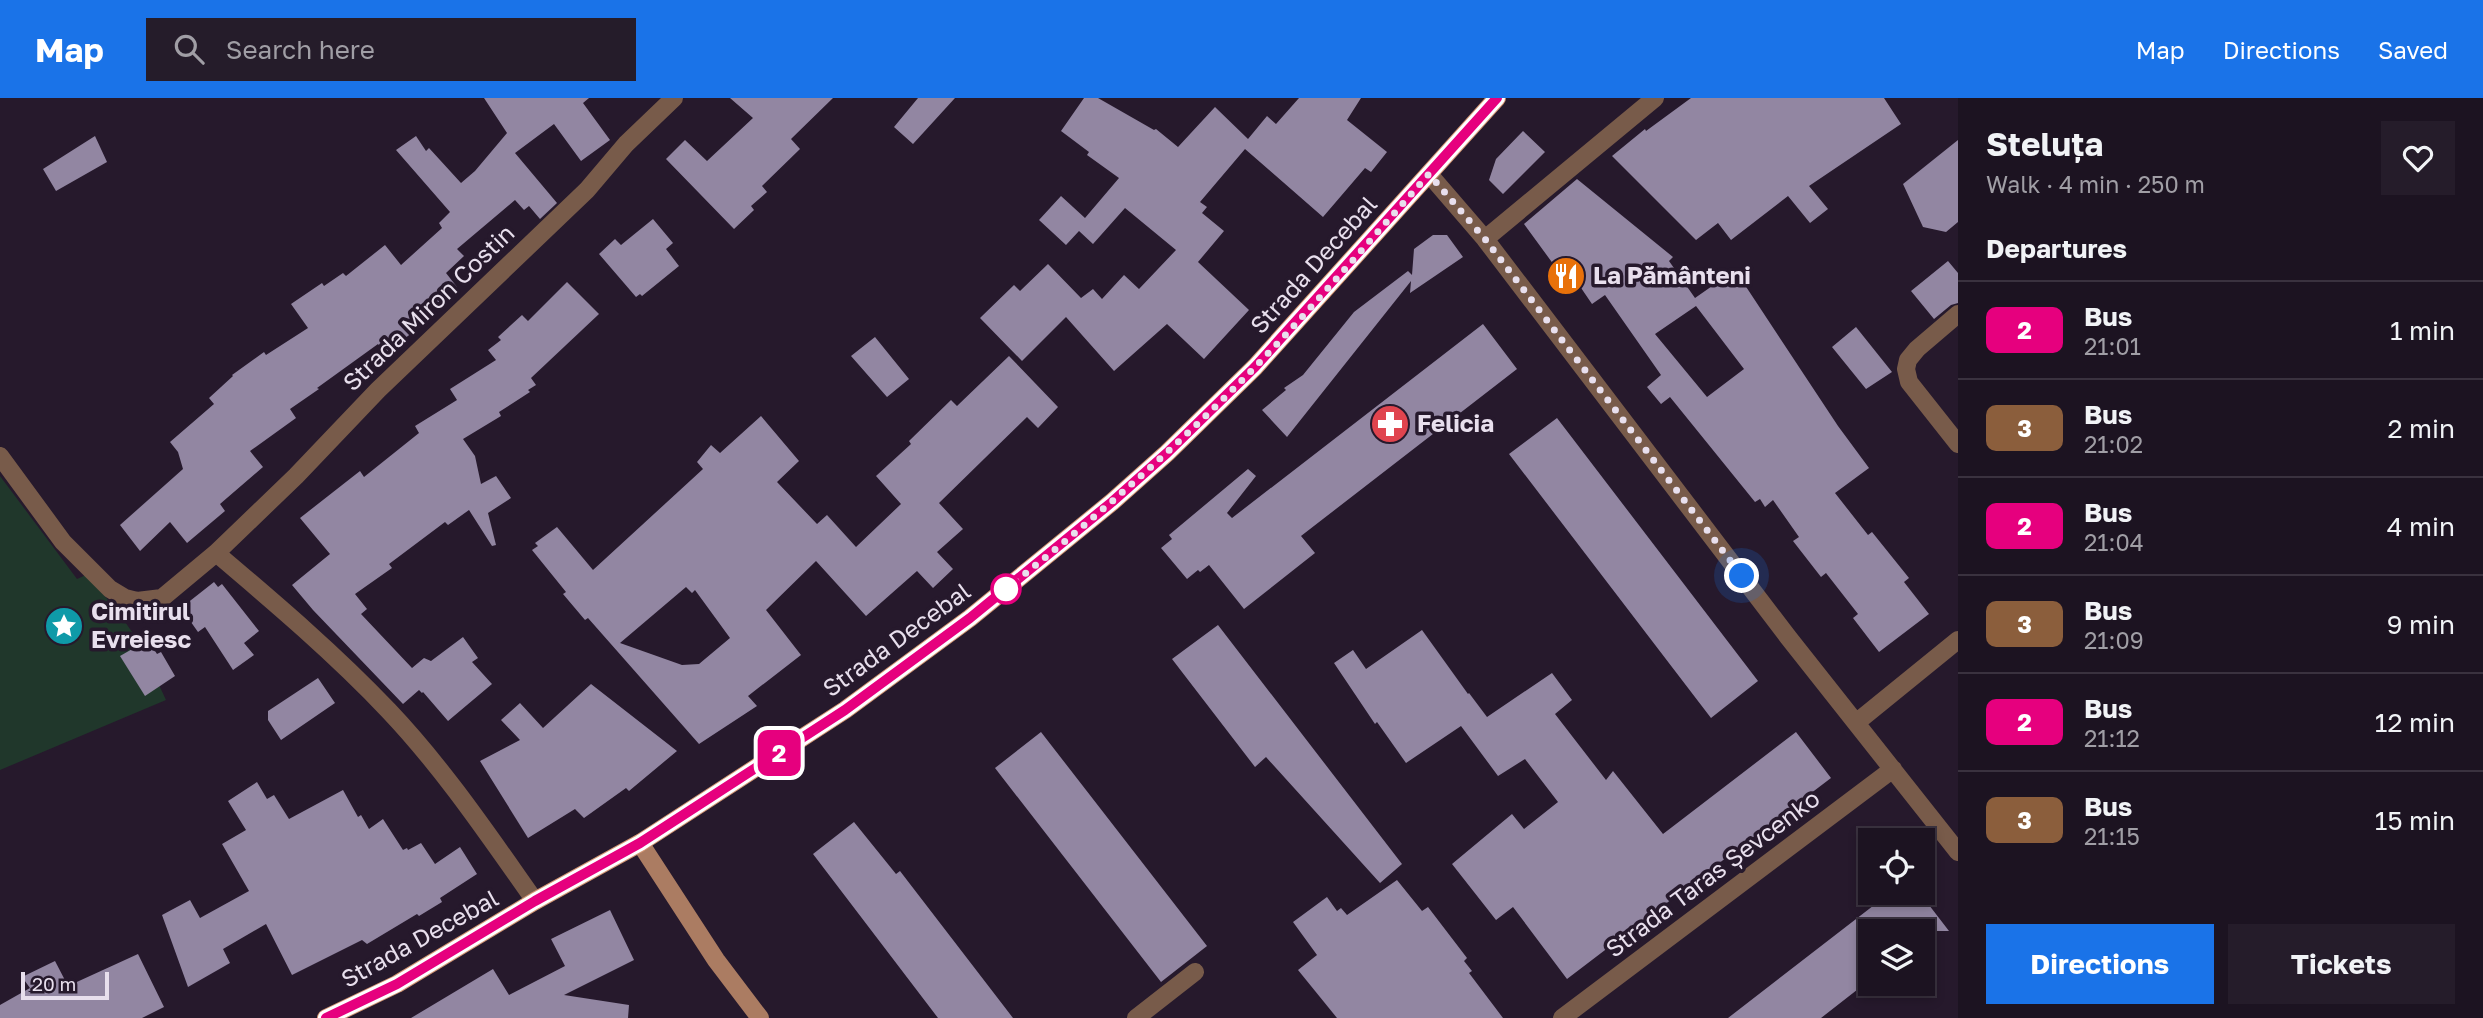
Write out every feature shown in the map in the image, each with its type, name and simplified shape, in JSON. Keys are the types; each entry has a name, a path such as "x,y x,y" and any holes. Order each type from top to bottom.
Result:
{"main road":[{"name":"Strada Decebal","path":"326,1018 397,984 535,901 640,843 845,710 922,656 1112,502 1167,453 1255,367 1497,98"}],"street":[{"name":"Strada Miron Costin","path":"0,456 63,542 110,589 125,598 148,601 162,598 216,553 296,476 378,390 587,190 626,144 674,98"},
{"path":"1485,239 1655,98"},
{"path":"1429,174 1485,239 1788,637 1958,852"},
{"path":"1958,314 1917,349 1908,360 1906,369 1909,382 1958,444"},
{"path":"216,553 279,607 390,711 457,792 535,901"},
{"path":"1857,722 1958,640"},
{"name":"Strada Taras Șevcenko","path":"1562,1018 1893,769"},
{"path":"640,843 716,960 760,1018"},
{"path":"1136,1018 1195,972"}],"green space":[{"name":"Cimitirul Evreiesc","path":"0,476 77,579 86,575 116,609 139,642 166,700 0,770"}],"building":[{"path":"484,98 589,98 583,103 610,140 581,161 554,124 515,153 557,203 540,219 529,206 524,210 515,200 457,249 464,256 446,273 457,287 415,321 420,327 385,353 378,344 317,388 319,389 290,409 296,418 250,451 263,467 220,504 225,511 187,543 170,522 140,551 120,525 183,469 178,452 170,442 214,404 209,398 232,375 264,352 266,355 308,328 291,304 322,283 324,286 343,273 346,276 385,245 401,265 442,228 439,223 450,212 396,150 416,136 426,151 429,148 461,183 475,171 507,133"},
{"path":"730,98 833,98 791,139 800,149 762,186 767,192 751,206 754,210 734,229 666,159 685,140 707,161 753,118"},
{"path":"918,98 955,98 913,144 894,127"},
{"path":"1084,98 1098,98 1156,129 1178,147 1215,107 1248,139 1267,116 1276,124 1299,98 1361,98 1347,120 1387,152 1371,172 1365,168 1323,217 1245,149 1200,202 1207,207 1202,213 1224,231 1198,262 1249,310 1204,359 1167,324 1114,371 1066,317 1022,361 980,318 1014,285 1020,291 1048,264 1081,298 1093,289 1102,299 1124,275 1139,289 1176,250 1125,208 1093,244 1079,231 1066,245 1039,220 1061,196 1085,218 1119,178 1087,155 1089,152 1061,131"},
{"path":"1691,98 1884,98 1901,124 1809,186 1828,209 1810,223 1788,196 1731,240 1718,223 1696,240 1612,156 1645,129 1646,131"},
{"path":"1523,131 1545,152 1503,194 1489,180 1496,159"},
{"path":"95,136 107,162 56,191 43,169"},
{"path":"1958,140 1958,222 1946,232 1923,227 1903,184"},
{"path":"1577,179 1673,257 1669,261 1695,298 1735,270 1838,426 1869,468 1835,493 1868,535 1872,532 1909,578 1904,582 1929,614 1879,652 1853,618 1858,614 1826,573 1821,577 1793,541 1799,537 1773,500 1765,507 1760,499 1755,502 1670,397 1661,404 1647,387 1661,375 1605,295 1592,304 1577,282 1570,287 1524,224","holes":["1696,306 1744,369 1707,397 1655,334"]},
{"path":"653,219 673,243 666,249 679,266 642,296 640,294 636,297 599,254 615,239 621,245"},
{"path":"1433,235 1447,235 1463,257 1410,293 1411,281 1287,437 1262,410 1286,390 1284,388 1303,375 1354,312 1408,271 1412,275 1414,249"},
{"path":"1948,261 1958,273 1958,303 1951,305 1934,319 1911,291"},
{"path":"567,282 599,314 531,378 536,385 528,390 530,392 499,412 501,416 463,439 475,456 481,484 496,476 511,498 488,513 496,545 492,546 469,510 448,525 445,522 389,564 392,568 355,594 367,609 361,614 412,668 424,658 431,661 463,637 478,658 472,662 492,684 448,721 419,690 403,704 292,585 330,554 300,518 360,471 364,477 419,433 415,426 457,400 450,389 496,360 488,350 501,340 498,337 522,315 528,321"},
{"path":"1483,324 1517,369 1301,536 1315,553 1244,609 1209,565 1187,579 1161,548 1172,539 1169,535 1248,469 1256,476 1227,513 1232,518"},
{"path":"1856,327 1892,372 1866,389 1832,347"},
{"path":"875,337 909,379 887,397 851,356"},
{"path":"1009,356 1058,407 1038,428 1027,417 939,503 963,529 937,552 953,569 933,588 917,571 866,616 816,561 766,610 801,655 748,696 757,706 699,744 588,618 585,620 532,550 538,546 535,543 557,527 593,570 703,469 697,462 711,445 720,453 761,416 799,461 777,482 817,524 827,515 856,547 901,504 876,476 911,444 909,441 951,400 957,406","holes":["686,587 692,593 695,590 730,638 699,664 682,665 620,643"]},
{"path":"1557,418 1758,681 1711,718 1509,454"},
{"path":"214,582 218,587 222,584 259,631 244,643 254,655 233,670 205,627 198,632 181,608"},
{"path":"1218,625 1402,864 1380,883 1266,757 1255,767 1172,659"},
{"path":"1422,630 1487,717 1552,673 1572,700 1555,714 1606,780 1613,771 1663,834 1796,732 1831,778 1567,979 1513,907 1496,920 1452,864 1512,814 1524,829 1558,802 1525,759 1498,776 1461,726 1406,763 1377,722 1375,724 1334,663 1353,650 1366,669"},
{"path":"148,640 157,654 161,652 175,676 145,696 120,656"},
{"path":"318,678 335,703 281,740 268,720 268,711"},
{"path":"591,684 677,751 629,791 626,788 584,818 575,809 528,838 480,761 520,740 501,720 520,703 543,728"},
{"path":"1041,732 1207,946 1161,982 995,768"},
{"path":"257,782 267,799 274,795 289,819 343,790 358,817 361,815 369,829 383,819 403,850 421,843 435,864 460,847 477,874 440,898 442,902 419,916 417,914 367,944 362,940 292,975 266,924 223,949 230,963 188,987 162,915 190,900 200,918 249,891 222,844 246,830 228,801"},
{"path":"854,822 896,874 900,871 1013,1018 938,1018 813,854"},
{"path":"1397,880 1422,911 1428,907 1467,958 1464,961 1472,971 1469,973 1503,1018 1337,1018 1298,970 1317,955 1293,922 1327,897 1337,911 1341,908 1347,915"},
{"path":"1874,905 1929,905 1949,931 1935,931 1935,919 1858,919 1858,989 1821,1018 1728,1018"},
{"path":"610,910 634,960 564,995 629,1005 628,1018 411,1018 493,969 509,995 565,966 551,939"},
{"path":"138,954 164,1007 142,1018 0,1018 0,1005 30,988 22,977 55,961 68,986"}],"bus line":[{"name":"2","path":"326,1018 397,984 535,901 640,843 845,710 922,656 1112,502 1167,453 1255,367 1497,98"}],"place":[{"name":"La Pământeni","path":"1566,276"},
{"name":"Felicia","path":"1390,424"},
{"name":"Cimitirul Evreiesc","path":"64,626"}],"route":[{"path":"1006,589 1112,502 1223,399 1429,174 1485,239 1742,576"}]}
